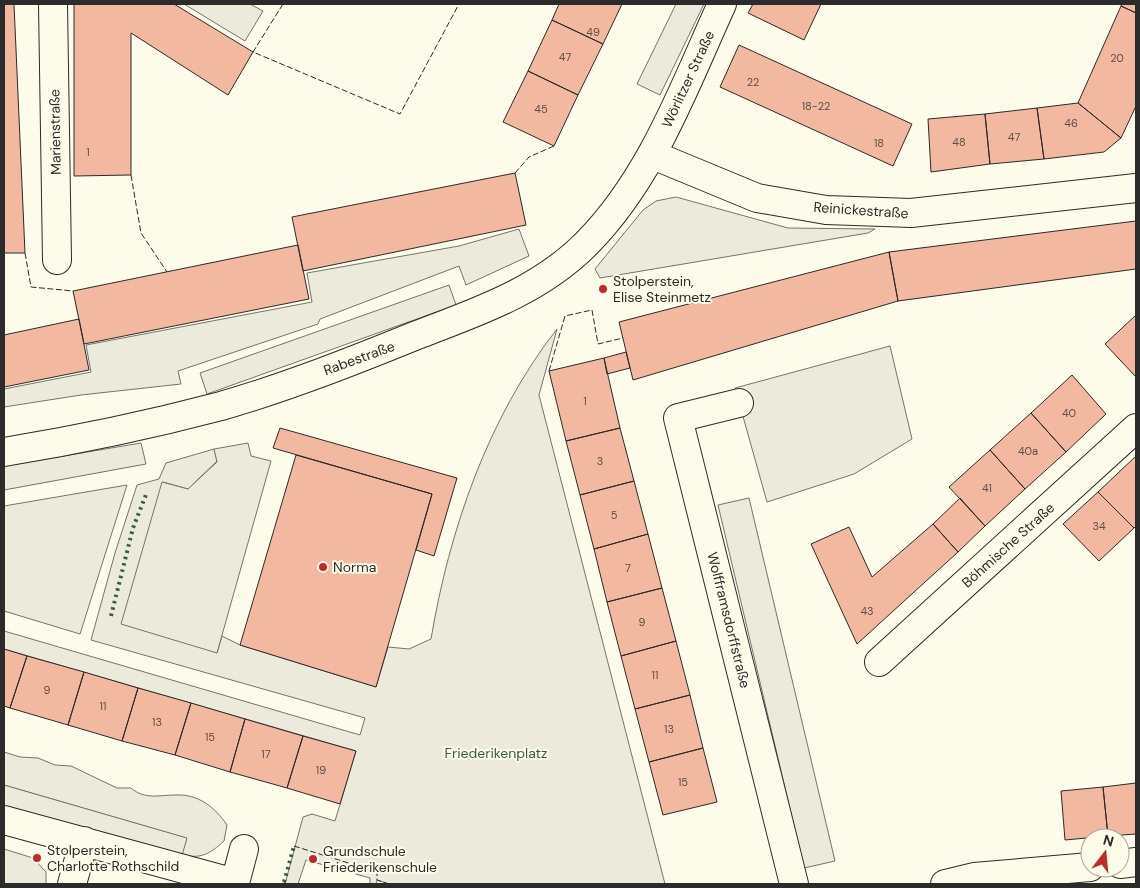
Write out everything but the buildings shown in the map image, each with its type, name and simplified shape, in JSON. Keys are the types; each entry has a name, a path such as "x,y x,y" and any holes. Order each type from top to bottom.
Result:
{"street":[{"name":"Marienstraße","path":"53,4 57,260"},
{"name":"Wörlitzer Straße","path":"653,155 722,4"},
{"name":"Reinickestraße","path":"653,155 756,198 826,210 911,213 1136,188"},
{"name":"Rabestraße","path":"4,452 123,430 223,405 352,361 472,314 524,290 556,272 587,243 610,217 653,155"},
{"name":"Wolfframsdorffstraße","path":"739,403 678,418 794,884"},
{"name":"Böhmische Straße","path":"879,662 1136,428"},
{"path":"4,820 235,883 244,849"},
{"path":"72,884 84,841"},
{"path":"945,884 974,877 1041,878 1080,869"}],"green space":[{"path":"676,197 788,228 875,229 868,233 600,278 595,269 643,210 656,201"},
{"path":"519,229 529,256 466,285 459,266 320,319 318,324 178,371 181,384 81,395 4,407 4,389 91,372 86,345 312,302 307,273 459,246"},
{"name":"Friederikenplatz","path":"557,329 539,395 665,884 389,884 377,880 376,884 370,884 370,878 306,860 298,884 285,884 303,817 312,814 335,821 356,751 4,649 4,631 360,735 365,718 91,640 115,553 137,485 159,479 166,463 214,449 217,461 188,489 163,482 217,653 222,636 240,645 376,687 388,647 409,649 431,639 449,557 475,476 511,399"},
{"path":"127,485 80,634 4,611 4,506"},
{"path":"4,752 20,757 38,758 55,765 71,766 117,788 131,788 136,792 152,796 184,795 199,799 211,807 227,825 224,841 200,856 182,855 186,838 4,785"},
{"path":"4,849 33,858 46,872 46,884 4,884"}],"shaded area":[{"path":"184,4 250,4 263,11 245,41"},
{"path":"676,4 704,4 660,95 637,84"},
{"path":"449,285 456,305 207,394 200,373"},
{"path":"890,346 912,439 854,474 767,502 735,388"},
{"path":"141,443 146,464 4,490 4,466"},
{"path":"248,443 251,456 271,461 217,653 121,624 162,482 188,489 217,462 214,449"},
{"path":"749,498 835,861 804,868 718,505"},
{"path":"4,785 187,838 181,859 4,808"}],"hedge":[{"path":"111,616 133,528 147,492"},
{"path":"284,882 294,846"}],"fence":[{"path":"283,4 253,52 400,114 459,4"},
{"path":"515,173 529,157 554,146"},
{"path":"131,175 141,233 167,272"},
{"path":"25,253 31,287 73,291"},
{"path":"549,371 565,316 592,310 598,344 623,338"},
{"path":"294,846 377,872 377,880 389,884"}],"place":[{"name":"Stolperstein, Elise Steinmetz","path":"603,289"},
{"name":"Norma","path":"323,567"},
{"name":"Stolperstein, Charlotte Rothschild","path":"37,858"},
{"name":"Grundschule Friederikenschule","path":"313,859"}]}
